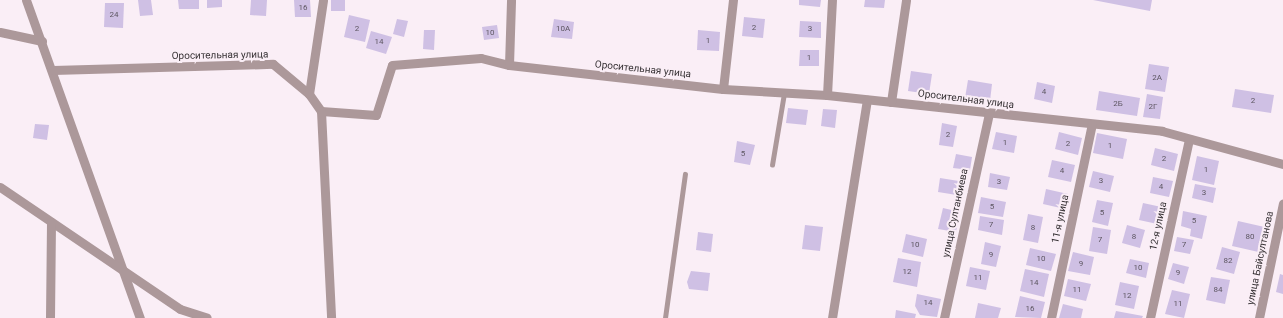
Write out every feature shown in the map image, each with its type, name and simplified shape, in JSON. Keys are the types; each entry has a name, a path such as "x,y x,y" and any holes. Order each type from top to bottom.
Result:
{"street":[{"path":"26,0 42,41 140,318"},
{"path":"309,94 323,0"},
{"path":"509,65 511,0"},
{"path":"724,88 732,0"},
{"path":"827,95 832,0"},
{"path":"891,102 906,0"},
{"path":"0,32 42,41"},
{"name":"Оросительная улица","path":"52,70 273,64 309,94 321,111 376,115 392,65 481,58 509,65 724,88 827,95 988,114 1162,131 1283,164"},
{"path":"832,318 867,100"},
{"path":"321,111 331,318"},
{"name":"улица Султанбиева","path":"944,318 988,114"},
{"name":"11-я улица","path":"1050,318 1092,124"},
{"name":"12-я улица","path":"1150,318 1189,139"},
{"path":"0,187 180,309 207,318"},
{"name":"улица Байсултанова","path":"1259,318 1283,203"},
{"path":"50,318 51,221"}],"lane":[{"path":"772,165 784,93"},
{"path":"665,318 685,174"}],"building":[{"path":"138,0 151,0 153,15 140,16"},
{"path":"178,0 199,0 199,9 179,9"},
{"path":"207,0 222,0 222,7 207,8"},
{"path":"251,0 267,0 266,16 250,15"},
{"path":"294,0 310,0 311,17 295,17"},
{"path":"331,0 345,0 345,11 331,11"},
{"path":"799,0 821,0 820,7 799,5"},
{"path":"865,0 885,0 884,8 864,7"},
{"path":"1093,0 1152,0 1150,11"},
{"path":"105,3 124,3 123,28 104,27"},
{"path":"349,15 370,20 365,42 344,37"},
{"path":"744,17 765,19 763,38 742,36"},
{"path":"397,19 408,21 404,37 393,34"},
{"path":"554,19 574,22 572,39 551,37"},
{"path":"800,21 821,22 821,38 799,37"},
{"path":"497,25 499,38 484,40 482,27"},
{"path":"424,30 435,30 434,50 423,49"},
{"path":"698,30 720,32 719,51 697,50"},
{"path":"371,31 392,37 386,54 366,48"},
{"path":"800,50 819,50 819,66 799,66"},
{"path":"1149,64 1169,67 1165,92 1145,89"},
{"path":"911,71 932,74 929,94 908,91"},
{"path":"968,80 992,84 990,101 965,98"},
{"path":"1037,82 1055,86 1052,103 1034,99"},
{"path":"1235,89 1274,95 1271,113 1232,107"},
{"path":"1099,91 1140,98 1137,116 1096,110"},
{"path":"1147,94 1163,97 1160,119 1143,117"},
{"path":"788,108 808,110 806,125 786,123"},
{"path":"823,109 837,110 835,128 821,126"},
{"path":"942,123 957,126 953,147 939,145"},
{"path":"35,124 49,125 47,140 33,138"},
{"path":"996,132 1017,136 1014,153 992,149"},
{"path":"1059,132 1082,138 1078,155 1055,149"},
{"path":"1097,133 1127,139 1123,159 1093,153"},
{"path":"737,141 755,145 750,165 734,162"},
{"path":"1155,148 1178,154 1174,171 1151,165"},
{"path":"956,154 972,157 970,170 953,168"},
{"path":"1197,156 1219,161 1214,185 1192,180"},
{"path":"1052,160 1075,165 1071,182 1048,177"},
{"path":"1093,171 1114,176 1110,192 1089,187"},
{"path":"990,173 1010,177 1007,190 988,187"},
{"path":"1153,177 1173,181 1169,197 1150,193"},
{"path":"940,178 965,182 963,196 938,192"},
{"path":"1195,184 1216,188 1213,203 1192,198"},
{"path":"1046,189 1068,194 1065,209 1043,204"},
{"path":"981,197 1006,202 1003,217 978,213"},
{"path":"1097,200 1113,203 1108,226 1092,222"},
{"path":"1143,203 1166,208 1162,225 1139,220"},
{"path":"943,208 960,212 956,232 938,229"},
{"path":"1183,211 1207,216 1202,239 1190,236 1191,229 1181,226"},
{"path":"1028,214 1043,217 1038,243 1023,240"},
{"path":"980,216 1004,220 1002,235 978,230"},
{"path":"1238,221 1269,228 1263,253 1232,246"},
{"path":"805,225 823,227 820,251 802,249"},
{"path":"1127,225 1145,230 1140,248 1122,243"},
{"path":"1093,227 1111,230 1107,254 1089,251"},
{"path":"698,232 713,234 711,252 696,250"},
{"path":"906,234 927,239 923,257 902,252"},
{"path":"1177,237 1194,240 1190,254 1174,251"},
{"path":"985,242 1001,246 996,267 981,264"},
{"path":"1222,247 1240,252 1234,274 1216,269"},
{"path":"1030,248 1056,254 1051,271 1026,265"},
{"path":"1073,252 1094,257 1090,275 1068,271"},
{"path":"898,258 921,262 917,287 893,282"},
{"path":"1130,259 1149,263 1146,278 1126,273"},
{"path":"1173,263 1189,267 1184,284 1168,279"},
{"path":"970,267 990,271 986,290 966,286"},
{"path":"1025,269 1049,274 1044,297 1020,291"},
{"path":"691,271 710,273 708,291 689,289 687,282"},
{"path":"1280,274 1283,275 1283,294 1276,292"},
{"path":"1211,277 1230,280 1225,304 1206,300"},
{"path":"1068,279 1091,284 1086,301 1064,296"},
{"path":"1120,282 1139,286 1134,309 1115,305"},
{"path":"1172,290 1190,294 1184,318 1165,314"},
{"path":"917,294 941,299 937,317 920,315 915,306"},
{"path":"1020,296 1045,302 1041,318 1015,317"},
{"path":"978,303 1001,308 998,318 975,318"},
{"path":"1063,304 1083,309 1081,318 1059,318"},
{"path":"896,310 916,314 915,318 895,318"},
{"path":"1116,311 1143,316 1142,318 1114,318"}]}
